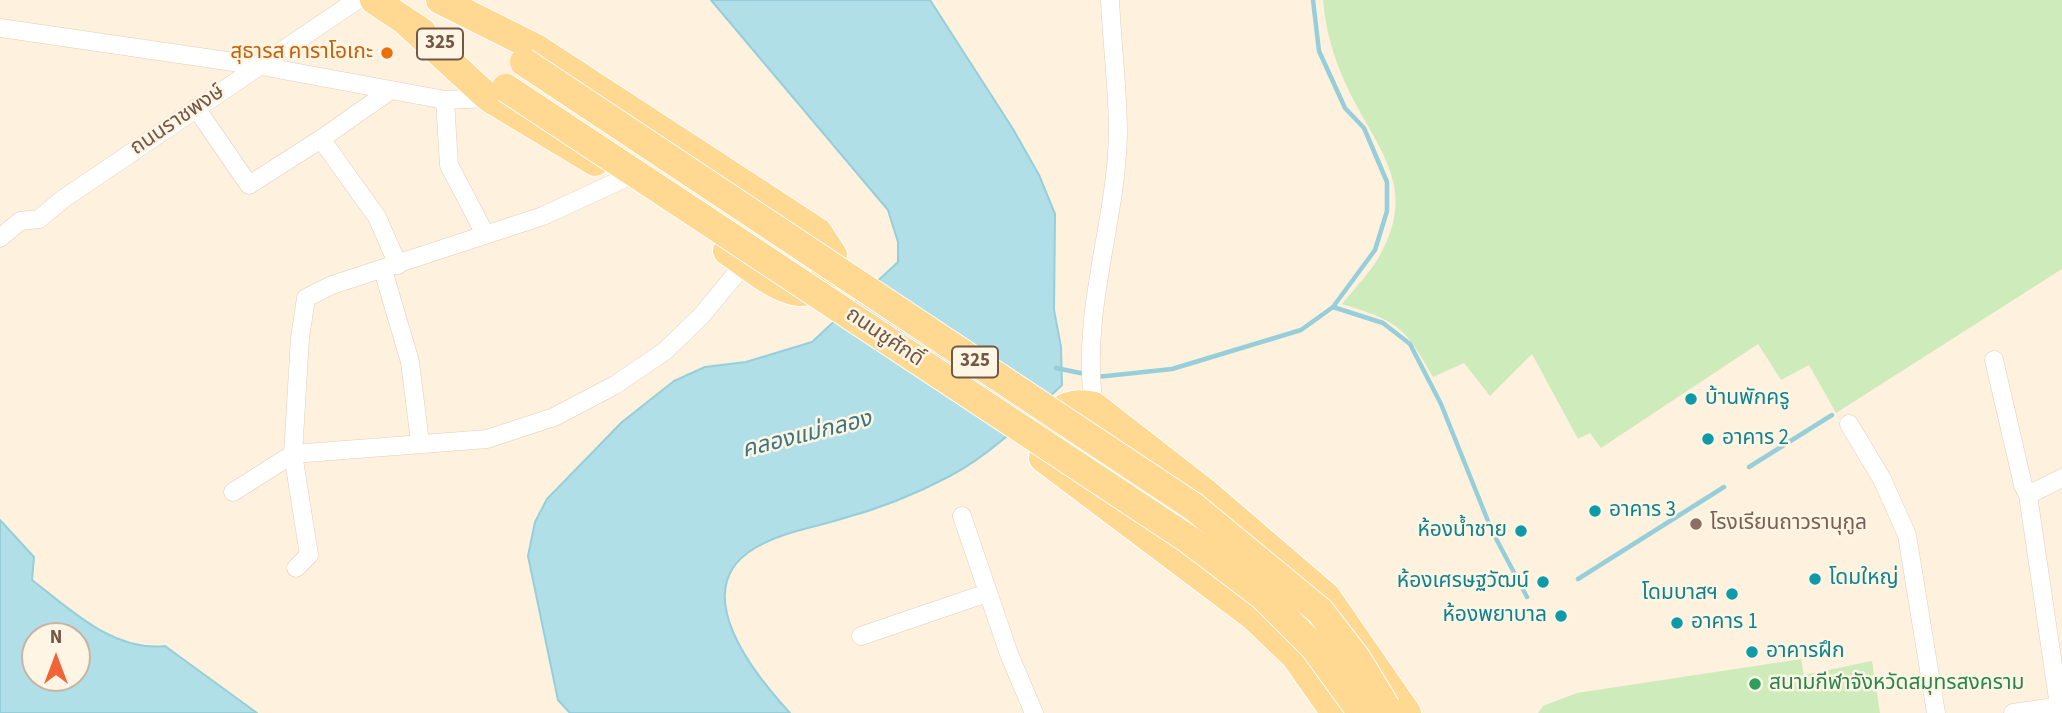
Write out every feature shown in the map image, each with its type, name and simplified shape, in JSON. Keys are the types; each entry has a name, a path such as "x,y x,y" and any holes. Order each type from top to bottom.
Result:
{"main road":[{"name":"ถนนชูศักดิ์","path":"374,0 407,22 497,93 1188,539 1263,596 1381,712"},
{"name":"ถนนชูศักดิ์","path":"434,0 1194,507 1320,611 1357,659 1381,712"},
{"path":"440,0 547,55 818,232 833,255 827,278 808,293 788,292 497,93"},
{"path":"1335,713 1294,655 1253,616 1043,458 1047,428 1062,410 1093,398 1326,596 1381,712"}],"street":[{"name":"ถนนราชพงษ์","path":"0,238 20,221 39,219 63,199 195,108 357,0"},
{"path":"1093,398 1090,350 1096,278 1118,135 1110,0"},
{"path":"0,28 261,66 445,100 497,93"},
{"path":"195,108 248,185 391,90"},
{"path":"445,100 449,164 485,234"},
{"path":"321,139 377,217 410,362 420,442"},
{"path":"296,568 309,555 293,454 300,338 306,298 332,285 543,216 623,179"},
{"path":"233,492 293,454 420,442 487,439 554,417 615,385 665,351 702,315 746,263"},
{"path":"1994,360 2023,485 2028,495 2061,708 2013,713"},
{"path":"1849,424 1882,479 1907,534 1923,647 1936,713"},
{"path":"2028,495 2062,478"},
{"path":"962,516 987,593 1034,713"},
{"path":"861,636 987,593"}],"green space":[{"path":"1323,0 2062,0 2062,269 1836,413 1809,365 1781,380 1758,344 1601,448 1590,433 1578,439 1532,354 1490,396 1464,363 1433,377 1415,346 1398,328 1375,315 1342,304 1381,253 1391,231 1395,192 1384,156 1342,76 1330,40"},
{"name":"สนามกีฬาจังหวัดสมุทรสงคราม","path":"1801,659 1804,675 1872,661 1880,713 1538,713 1543,706 1577,693"}],"water":[{"name":"คลองแม่กลอง","path":"711,0 930,0 1013,129 1039,175 1055,214 1054,310 1061,347 1062,385 995,446 950,476 883,506 776,538 755,548 735,565 726,586 726,608 733,631 760,677 790,713 570,713 558,700 528,556 535,522 547,499 622,422 674,381 705,367 746,362 812,342 898,262 898,242 888,210"},
{"path":"0,520 34,557 32,580 87,622 21,622 21,692 91,692 91,625 128,642 165,646 257,713 0,713"}],"waterway":[{"path":"1097,377 1172,369 1301,330 1333,307 1375,250 1387,211 1387,182 1364,128 1345,108 1319,51 1313,0"},
{"path":"1333,307 1383,323 1410,344 1441,404 1492,531 1527,597"},
{"path":"1056,368 1085,374"},
{"path":"1749,467 1832,415"},
{"path":"1578,579 1724,487"}],"place":[{"name":"สุธารส คาราโอเกะ","path":"387,53"},
{"name":"บ้านพักครู","path":"1691,399"},
{"name":"อาคาร 2","path":"1708,439"},
{"name":"อาคาร 3","path":"1595,511"},
{"name":"โรงเรียนถาวรานุกูล","path":"1696,524"},
{"name":"ห้องน้ำชาย","path":"1521,531"},
{"name":"โดมใหญ่","path":"1815,579"},
{"name":"ห้องเศรษฐวัฒน์","path":"1543,582"},
{"name":"โดมบาสฯ","path":"1732,594"},
{"name":"ห้องพยาบาล","path":"1561,616"},
{"name":"อาคาร 1","path":"1677,623"},
{"name":"อาคารฝึก","path":"1752,652"},
{"name":"สนามกีฬาจังหวัดสมุทรสงคราม","path":"1755,684"}]}
